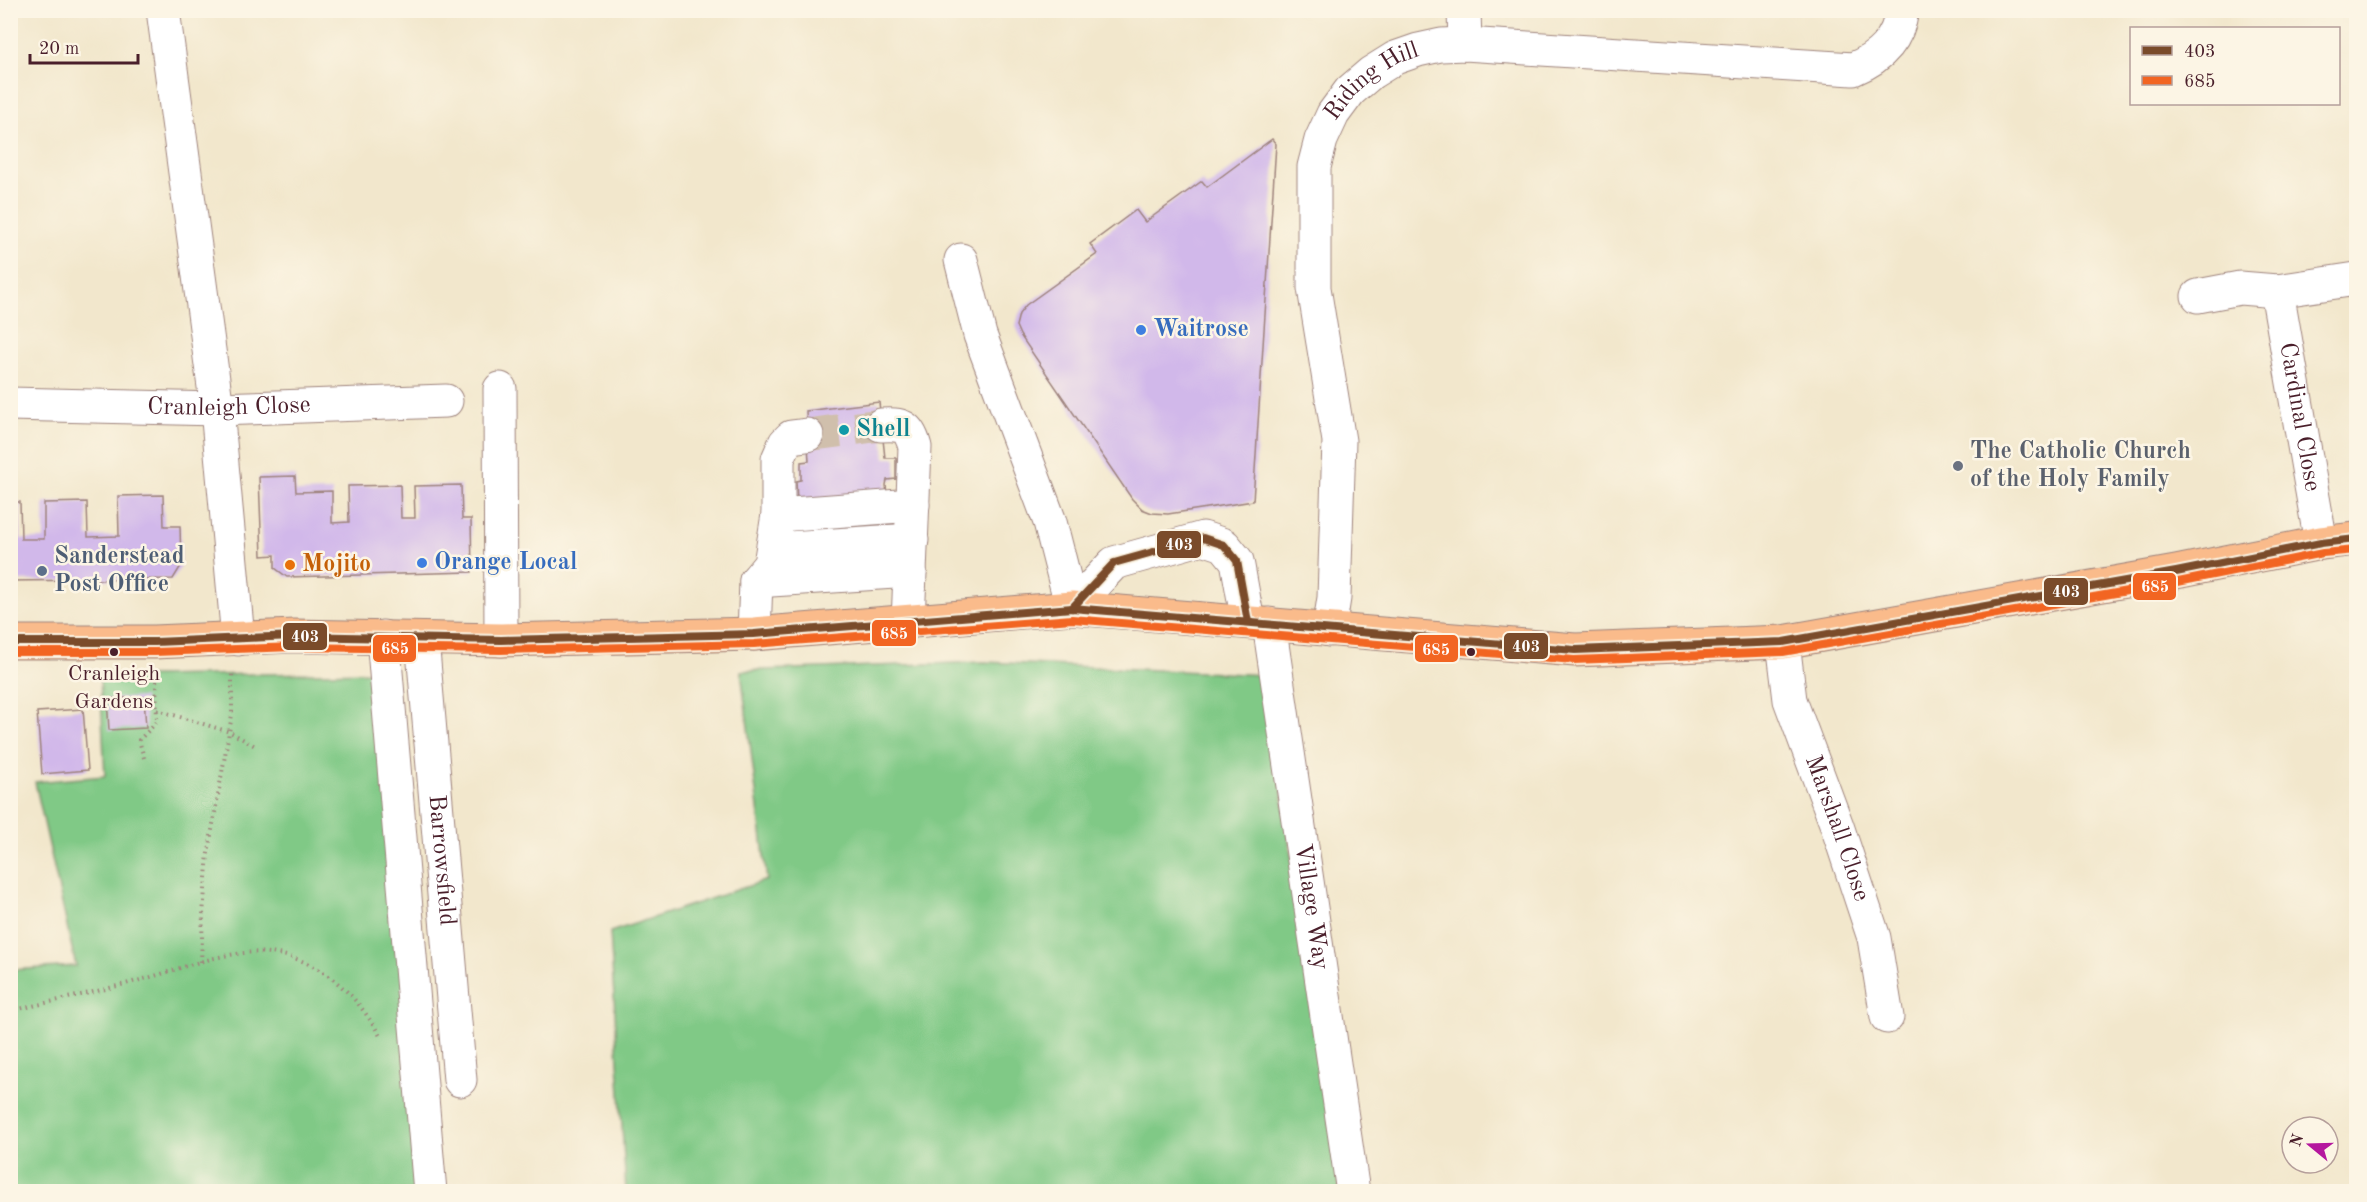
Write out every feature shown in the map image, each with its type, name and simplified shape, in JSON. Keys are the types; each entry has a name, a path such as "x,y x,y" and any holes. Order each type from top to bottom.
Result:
{"main road":[{"path":"10,642 155,642 294,636 501,640 754,634 908,623 988,613 1072,608 1575,650 1783,642 2176,572 2321,543 2356,539"}],"street":[{"path":"163,10 217,409 238,639"},
{"path":"1464,10 1465,44"},
{"name":"Riding Hill","path":"1329,630 1334,598 1339,441 1314,288 1314,167 1321,140 1334,114 1350,91 1371,73 1395,58 1442,45 1465,44 1853,69 1869,63 1893,40 1899,27 1902,10"},
{"path":"961,260 980,335 1050,522 1072,608"},
{"path":"2198,296 2240,288 2277,291 2356,279"},
{"name":"Cardinal Close","path":"2277,291 2321,543"},
{"path":"500,389 501,640"},
{"name":"Cranleigh Close","path":"10,404 217,409 446,401"},
{"path":"881,425 903,426 909,431 915,447 908,623"},
{"path":"754,634 756,581 770,564 778,514 778,459 785,443 791,437 807,435"},
{"path":"778,514 913,505"},
{"name":"Village Way","path":"1072,608 1114,563 1203,538 1224,544 1237,561 1258,623 1353,1191"},
{"path":"773,549 911,556"},
{"path":"756,581 911,556"},
{"path":"383,637 430,1191"},
{"name":"Barrowsfield","path":"422,639 460,1080"},
{"name":"Marshall Close","path":"1783,642 1790,700 1837,826 1874,938 1887,1017"}],"path":[{"path":"201,962 202,914 209,844 230,732 232,674 238,639"},
{"path":"144,758 139,740 157,722 155,642"},
{"path":"157,710 230,732 255,746"},
{"path":"10,1011 108,989 201,962 247,953 279,954 299,959 322,971 343,989 373,1024 382,1041"}],"green space":[{"path":"984,662 1265,675 1340,1191 626,1191 610,932 767,880 741,671"},
{"path":"374,672 441,1191 11,1192 11,970 76,966 35,782 105,776 100,677"}],"building":[{"name":"Waitrose","path":"1272,139 1276,144 1253,501 1168,514 1152,513 1142,509 1132,499 1020,335 1016,326 1019,314 1026,305 1097,254 1090,244 1136,210 1145,222 1202,181 1207,187"},
{"path":"879,402 885,458 896,458 896,479 887,480 886,485 894,572 801,576 796,481 801,480 801,462 809,461 806,411"},
{"path":"295,476 296,492 332,491 332,523 349,522 348,486 400,485 401,518 415,518 414,486 461,485 462,519 471,519 472,572 287,577 275,568 275,555 262,556 259,477"},
{"path":"163,495 164,526 180,526 181,566 173,579 10,581 10,502 20,502 21,539 44,539 44,503 87,502 88,537 119,536 118,496"},
{"path":"144,697 146,728 109,730 107,699"},
{"path":"83,709 88,770 42,774 37,712"}],"tunnel":[{"path":"807,435 881,425"}],"transit line":[{"name":"403","path":"1072,608 1114,563 1203,538 1224,545 1237,561 1248,622"},
{"name":"403","path":"10,642 155,642 294,636 501,640 754,634 1072,608 1575,650 1783,642 2176,572 2321,543 2356,539"},
{"name":"685","path":"10,652 155,652 294,647 501,650 754,644 1072,619 1574,660 1783,652 2178,582 2323,553 2356,550"}],"place":[{"name":"Waitrose","path":"1141,330"},
{"name":"Shell","path":"844,430"},
{"name":"The Catholic Church of the Holy Family","path":"1958,466"},
{"name":"Orange Local","path":"422,563"},
{"name":"Mojito","path":"290,565"},
{"name":"Sanderstead Post Office","path":"42,571"},
{"name":"Cranleigh Gardens","path":"114,652"}]}
